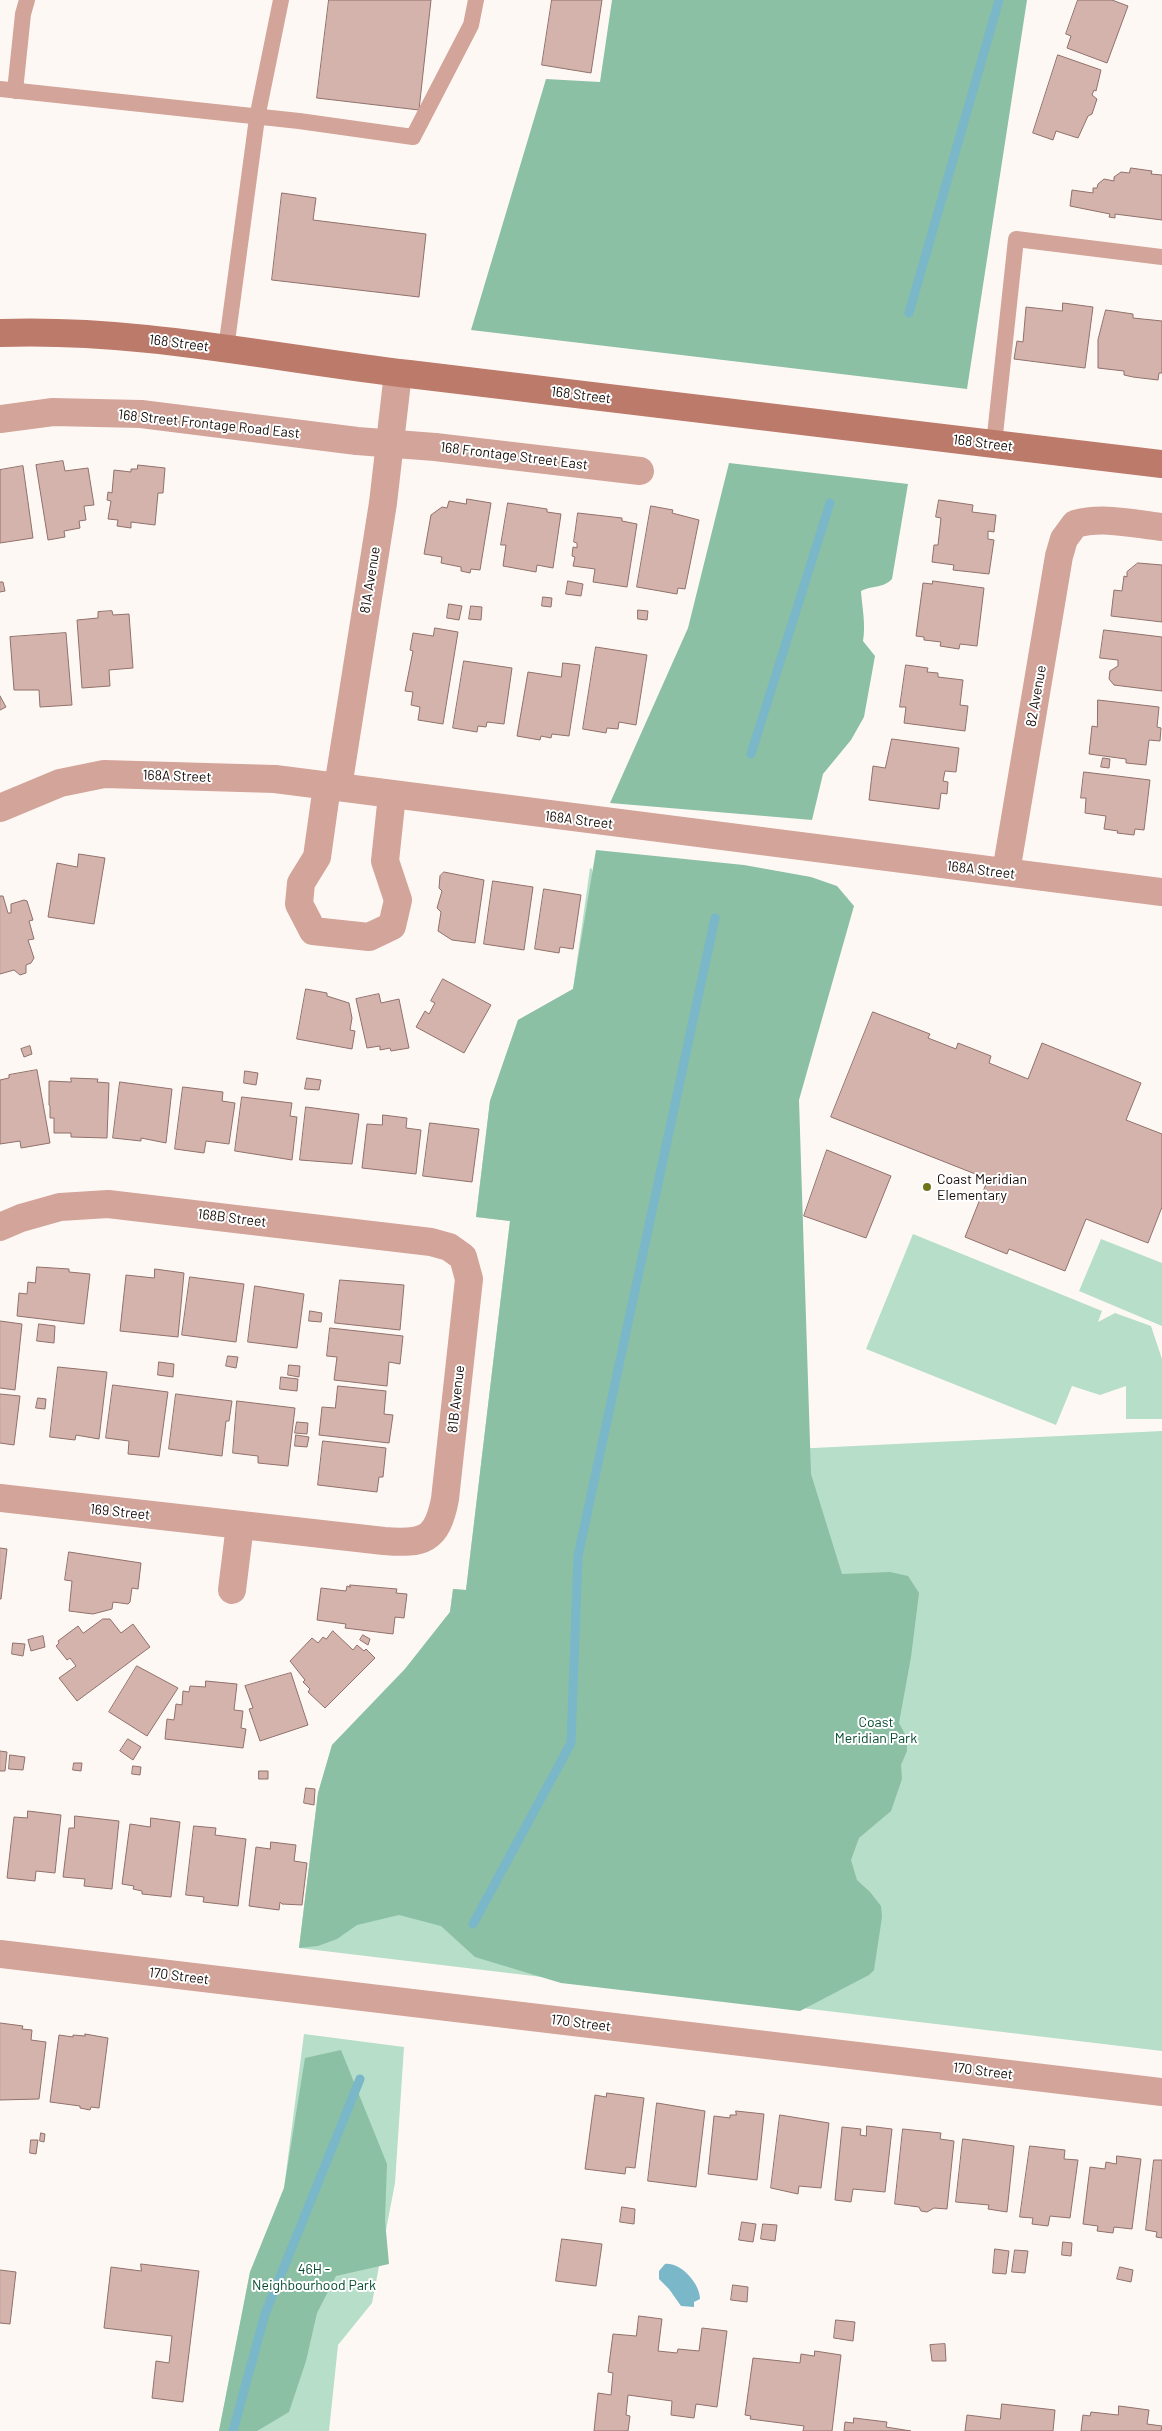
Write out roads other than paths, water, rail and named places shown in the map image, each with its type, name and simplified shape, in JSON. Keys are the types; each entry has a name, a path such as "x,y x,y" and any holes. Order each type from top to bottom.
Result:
{"main road":[{"name":"168 Street","path":"0,333 75,333 226,349 398,373 1162,464"}],"street":[{"name":"81A Avenue","path":"392,795 385,861 398,900 392,926 368,937 313,931 299,904 301,883 317,857 332,787 383,503 388,444 398,373"},
{"name":"168 Street Frontage Road East","path":"0,419 53,412 141,414 388,444"},
{"name":"168 Frontage Street East","path":"388,444 435,447 640,471"},
{"name":"82 Avenue","path":"1006,872 1064,539 1075,524 1104,521 1162,527"},
{"name":"168A Street","path":"0,808 60,783 104,774 274,779 1162,892"},
{"name":"168B Street","path":"0,1227 21,1218 60,1207 81,1204 123,1205 431,1242 449,1247 463,1257"},
{"name":"81B Avenue","path":"428,1537 441,1520 445,1499 468,1287 466,1263 463,1257"},
{"name":"169 Street","path":"0,1498 390,1542 416,1542 428,1537"},
{"path":"232,1590 240,1526"},
{"name":"170 Street","path":"0,1954 1162,2092"}],"lane":[{"path":"27,0 7,90 413,137 471,24 476,0"},
{"path":"226,349 257,118 281,0"},
{"path":"994,444 1016,239 1162,258"}],"water":[{"path":"665,2264 671,2264 683,2270 693,2281 697,2287 700,2299 694,2302 694,2307 681,2306 659,2279 659,2271"}],"waterway":[{"path":"909,313 999,0"},
{"path":"751,754 830,503"},
{"path":"473,1924 571,1743 578,1556 715,918"},
{"path":"233,2431 265,2314 360,2079"}],"place":[{"name":"Coast Meridian Elementary","path":"927,1187"}],"park label":[{"name":"Coast Meridian Park","path":"876,1730"},
{"name":"46H - Neighbourhood Park","path":"314,2278"}]}
